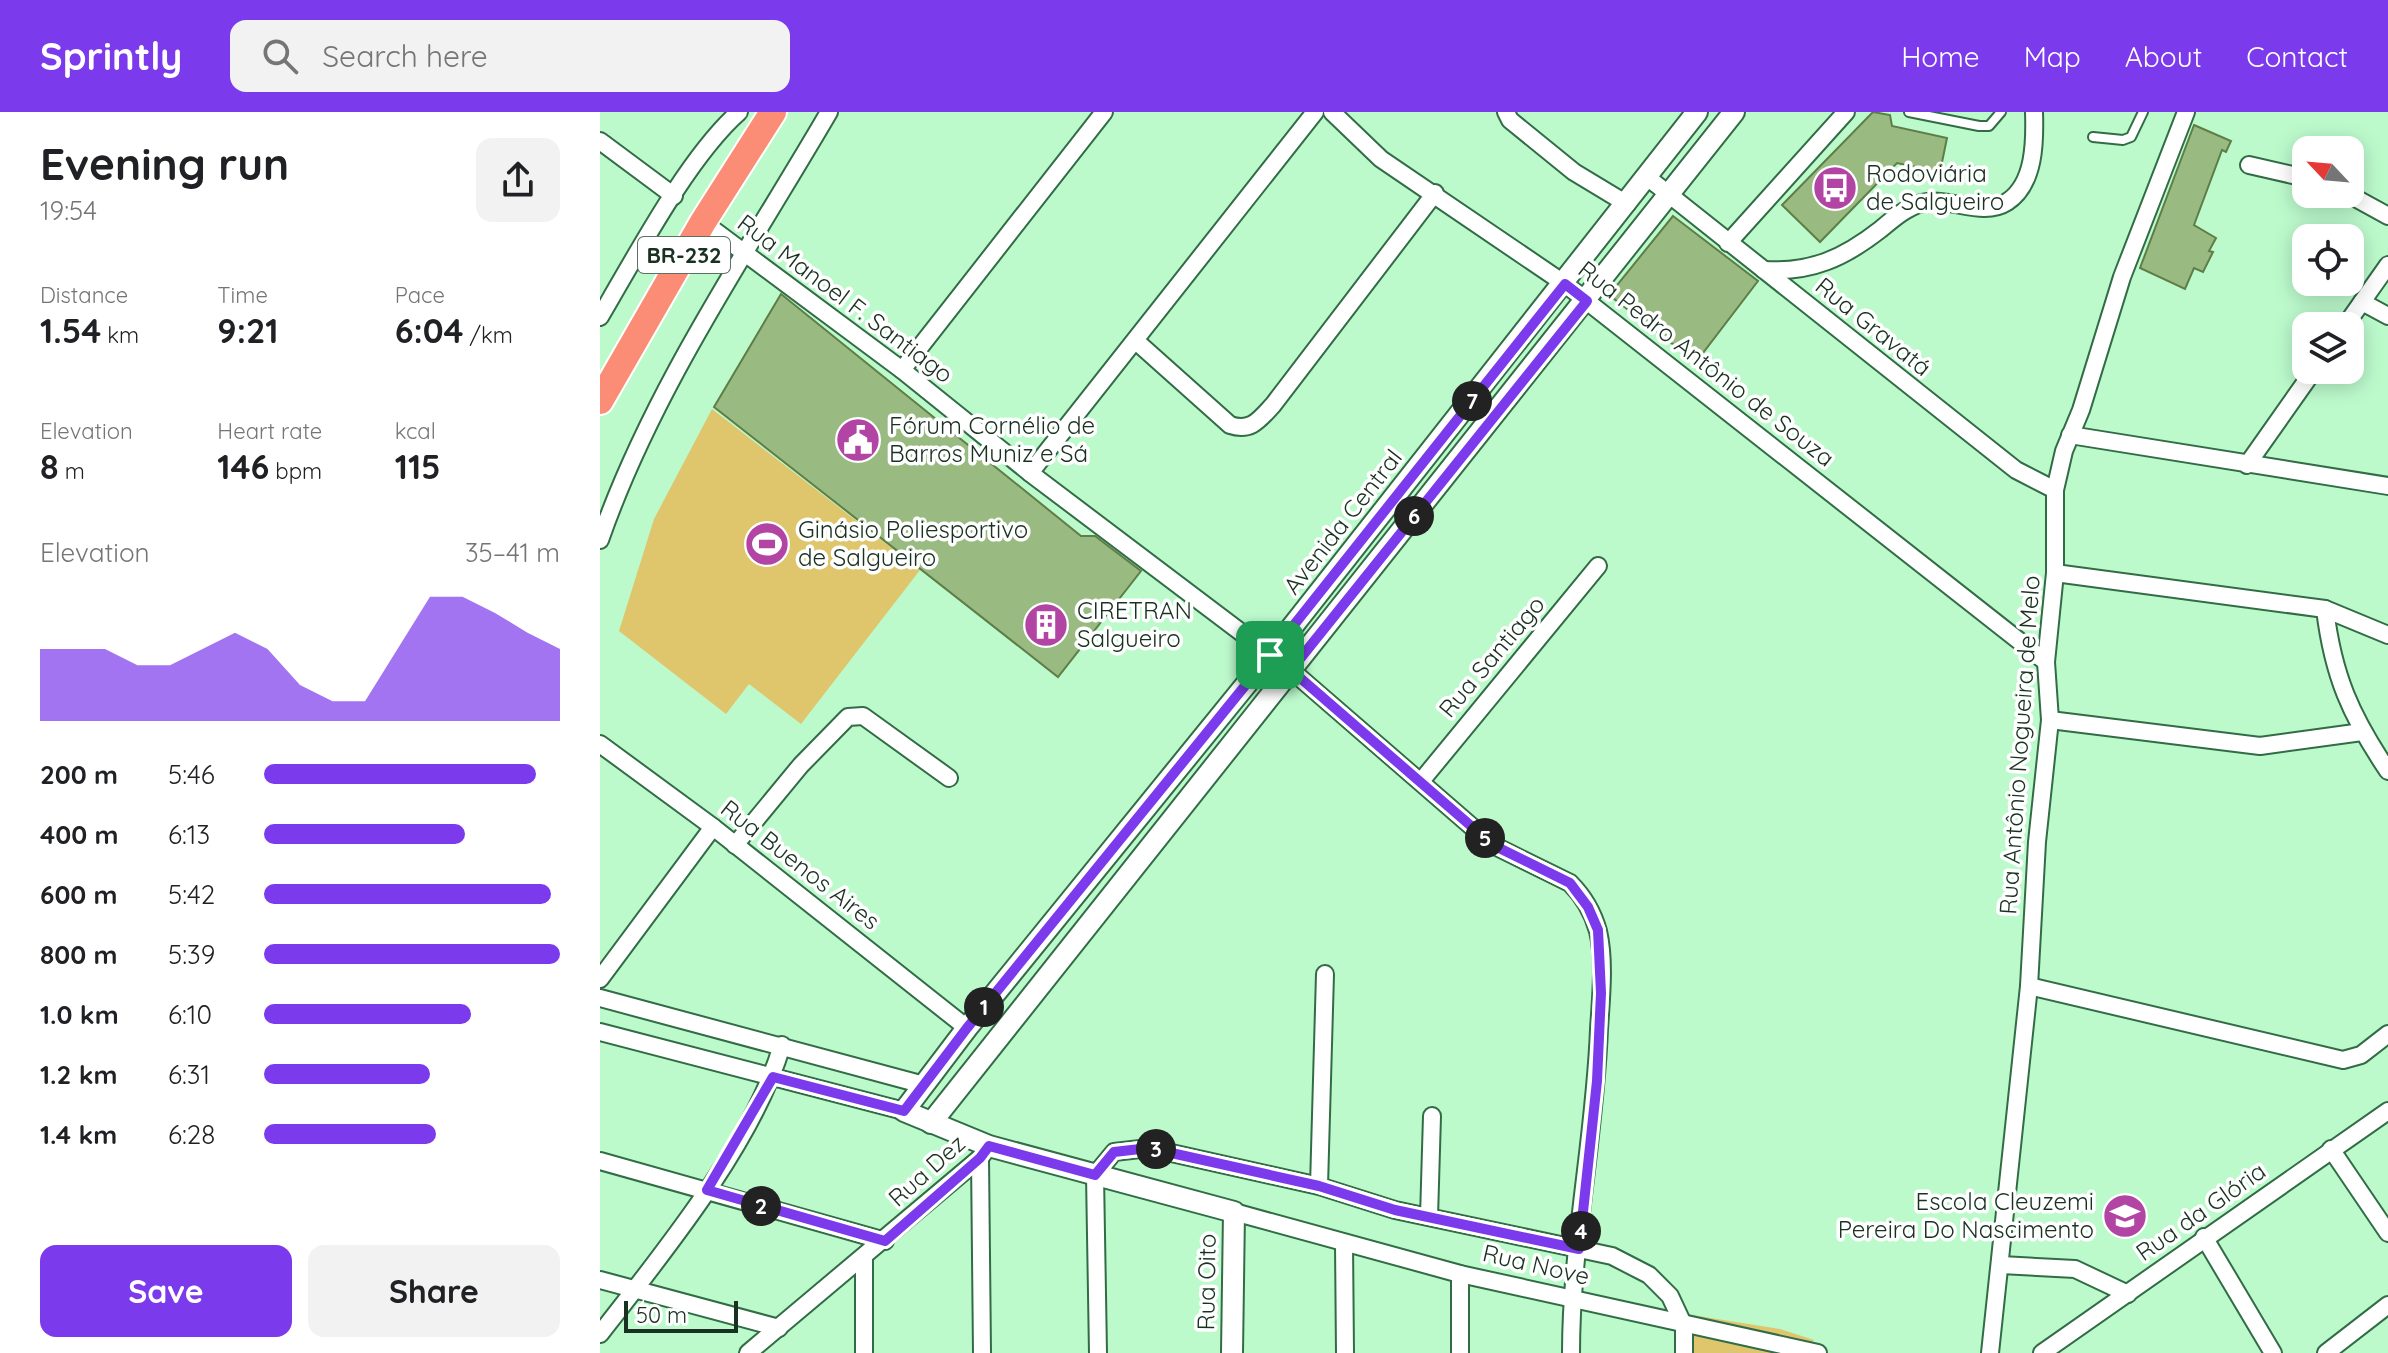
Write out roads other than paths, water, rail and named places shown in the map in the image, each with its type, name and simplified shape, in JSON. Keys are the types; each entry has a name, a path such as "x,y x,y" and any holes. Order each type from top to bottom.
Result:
{"highway":[{"name":"BR-232","path":"600,401 703,222 773,112"}],"street":[{"path":"600,317 674,196 724,125 739,112"},
{"path":"600,540 658,406 706,318 829,112"},
{"path":"902,370 1104,112"},
{"path":"1030,473 1137,342 1315,112"},
{"name":"Rua Pedro Antônio de Souza","path":"1332,112 1381,159 1565,284 2046,662"},
{"path":"1506,112 1510,120 1574,172 1627,204"},
{"name":"Avenida Central","path":"904,1111 967,1028 1270,655 1565,284 1697,112"},
{"path":"931,1123 1587,301 1667,193 1734,112"},
{"path":"1728,243 1846,112"},
{"path":"1764,270 1793,272 1836,260 1901,213 1921,203 1939,201 1992,207 2007,202 2028,173 2034,147 2034,112"},
{"name":"Rua Antônio Nogueira de Melo","path":"1990,1353 2029,986 2037,842 2050,720 2046,662 2055,573 2055,490 2122,277 2186,112"},
{"path":"600,141 674,196"},
{"path":"2249,165 2292,175"},
{"name":"Rua Gravatá","path":"1647,177 2016,470 2055,490"},
{"path":"1137,342 1230,425 1242,429 1254,425 1273,405 1435,193"},
{"path":"2364,203 2388,216"},
{"name":"Rua Manoel F. Santiago","path":"703,222 902,370 1030,473 1291,670 1422,780 1493,845 1570,883 1588,907 1598,930 1601,993 1597,1081 1571,1301 1571,1353"},
{"path":"2355,312 2388,265"},
{"path":"2362,302 2388,316"},
{"path":"2247,465 2304,384"},
{"path":"2070,435 2388,486"},
{"name":"Rua Santiago","path":"1422,780 1598,566"},
{"path":"2055,573 2325,609 2388,635"},
{"path":"2325,609 2331,657 2362,732 2388,771"},
{"path":"735,845 801,765 848,717 863,716 949,778"},
{"path":"2050,720 2260,746 2362,732"},
{"name":"Rua Buenos Aires","path":"600,744 713,827 967,1028"},
{"path":"600,979 713,827"},
{"path":"1319,1186 1325,974"},
{"path":"2029,986 2343,1060 2361,1055 2388,1034"},
{"path":"600,998 924,1085"},
{"path":"600,1032 904,1111"},
{"path":"600,1334 707,1190 773,1077 782,1045"},
{"name":"Rua Nove","path":"904,1111 985,1152 1095,1175 1571,1301 1814,1353"},
{"name":"Rua da Glória","path":"2042,1353 2066,1346 2204,1237 2388,1111"},
{"path":"1429,1217 1432,1116"},
{"path":"1098,1353 1095,1175 1114,1152 1149,1148 1319,1186 1395,1210 1612,1256 1649,1275 1670,1296 1684,1326 1684,1353"},
{"path":"2331,1149 2388,1233"},
{"path":"982,1353 985,1152"},
{"name":"Rua Dez","path":"748,1353 864,1259 985,1152"},
{"path":"600,1161 885,1241"},
{"name":"Rua Oito","path":"1232,1353 1234,1212"},
{"path":"2204,1237 2273,1353"},
{"path":"1344,1243 1345,1353"},
{"path":"864,1259 864,1353"},
{"path":"2001,1265 2075,1269 2128,1294"},
{"path":"1460,1274 1460,1353"},
{"path":"600,1280 779,1328"},
{"path":"2326,1353 2388,1305"}],"lane":[{"path":"1909,112 1979,126 1989,126 2001,112"},
{"path":"2093,137 2123,140 2131,137 2143,112"}],"place":[{"name":"Rodoviária de Salgueiro","path":"1835,188"},
{"name":"Fórum Cornélio de Barros Muniz e Sá","path":"858,440"},
{"name":"Ginásio Poliesportivo de Salgueiro","path":"767,544"},
{"name":"CIRETRAN Salgueiro","path":"1046,625"},
{"name":"Escola Cleuzemi Pereira Do Nascimento","path":"2125,1216"}]}
